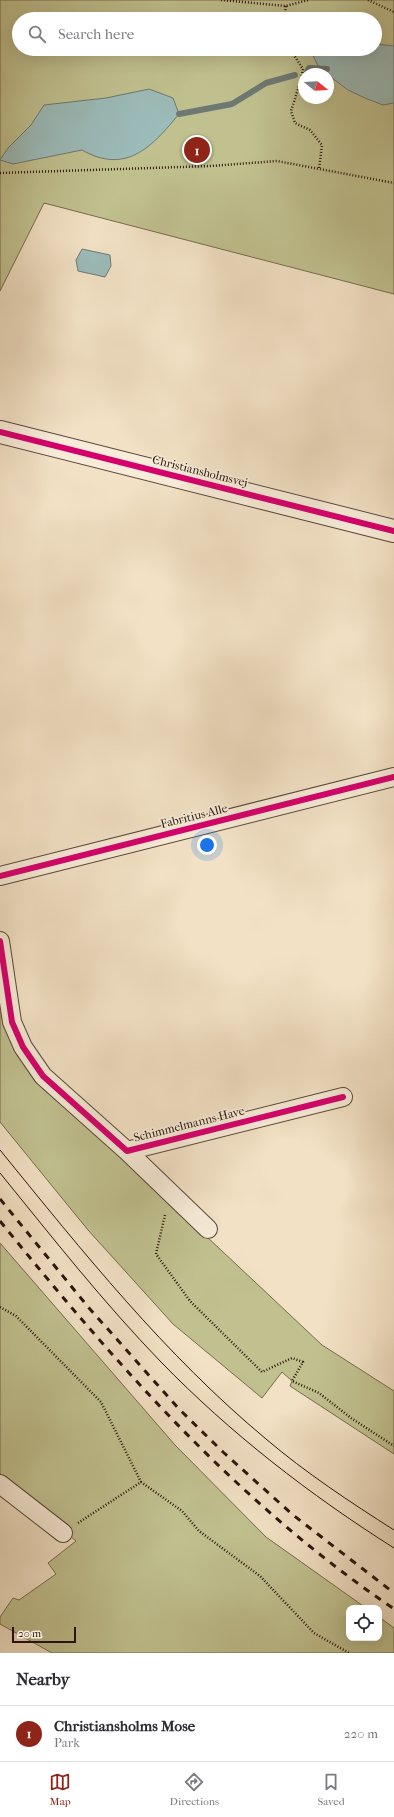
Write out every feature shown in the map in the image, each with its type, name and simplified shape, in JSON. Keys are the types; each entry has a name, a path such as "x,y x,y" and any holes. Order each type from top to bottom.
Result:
{"street":[{"name":"Christiansholmsvej","path":"0,432 394,531"},
{"name":"Fabritius Alle","path":"0,876 394,777"},
{"name":"Schimmelmanns Have","path":"0,941 12,1022 23,1047 43,1076 127,1151 208,1229"},
{"name":"Schimmelmanns Have","path":"127,1151 343,1097"},
{"path":"0,1484 63,1533"}],"path":[{"path":"221,0 286,6 308,0"},
{"path":"368,0 394,12"},
{"path":"285,12 286,6"},
{"path":"295,56 303,69 291,110 295,123 310,130 322,145 320,168"},
{"path":"0,173 211,166 277,161 394,183"},
{"path":"170,1191 156,1254 190,1301 262,1372 292,1358 303,1362 292,1381 319,1394 351,1418 394,1446"},
{"path":"0,1307 16,1316 101,1402 141,1482 182,1511 199,1531 260,1576 314,1633 349,1653"},
{"path":"63,1533 141,1482"}],"green space":[{"path":"0,0 394,0 394,294 44,203 0,291"},
{"path":"0,1012 2,1012 17,1055 42,1088 122,1157 322,1345 394,1391 394,1454 290,1386 292,1381 282,1372 262,1398 173,1324 88,1230 0,1122"},
{"path":"0,1243 175,1445 266,1537 362,1605 346,1605 346,1641 382,1641 382,1619 394,1628 394,1653 52,1653 0,1624 0,1617 13,1598 19,1600 56,1574 48,1563 76,1541 0,1477"}],"water":[{"path":"382,45 394,46 394,103 383,105 348,90 334,79 334,68 319,68 313,56 382,56"},
{"path":"149,89 173,98 179,114 159,137 137,154 112,160 98,157 82,150 13,164 0,160 8,148 31,125 44,105 106,98"},
{"path":"82,249 110,255 111,266 105,277 78,271 76,260"}],"waterway":[{"path":"179,114 232,104 266,83 295,75"}],"tram line":[{"path":"0,1150 126,1301 159,1338 229,1407 297,1464 328,1487 394,1530"},
{"path":"0,1173 78,1269 161,1362 187,1388 215,1414 272,1462 332,1507 394,1548"}],"railway":[{"path":"0,1199 89,1308 179,1409 223,1452 293,1515 394,1593"},
{"path":"0,1221 90,1329 183,1430 232,1478 283,1524 337,1568 394,1609"}],"cycle path":[{"path":"0,432 394,531"},
{"path":"0,876 394,777"},
{"path":"0,941 12,1022 23,1047 43,1076 127,1151 343,1097"}],"place":[{"name":"Christiansholms Mose","path":"197,150"}]}
